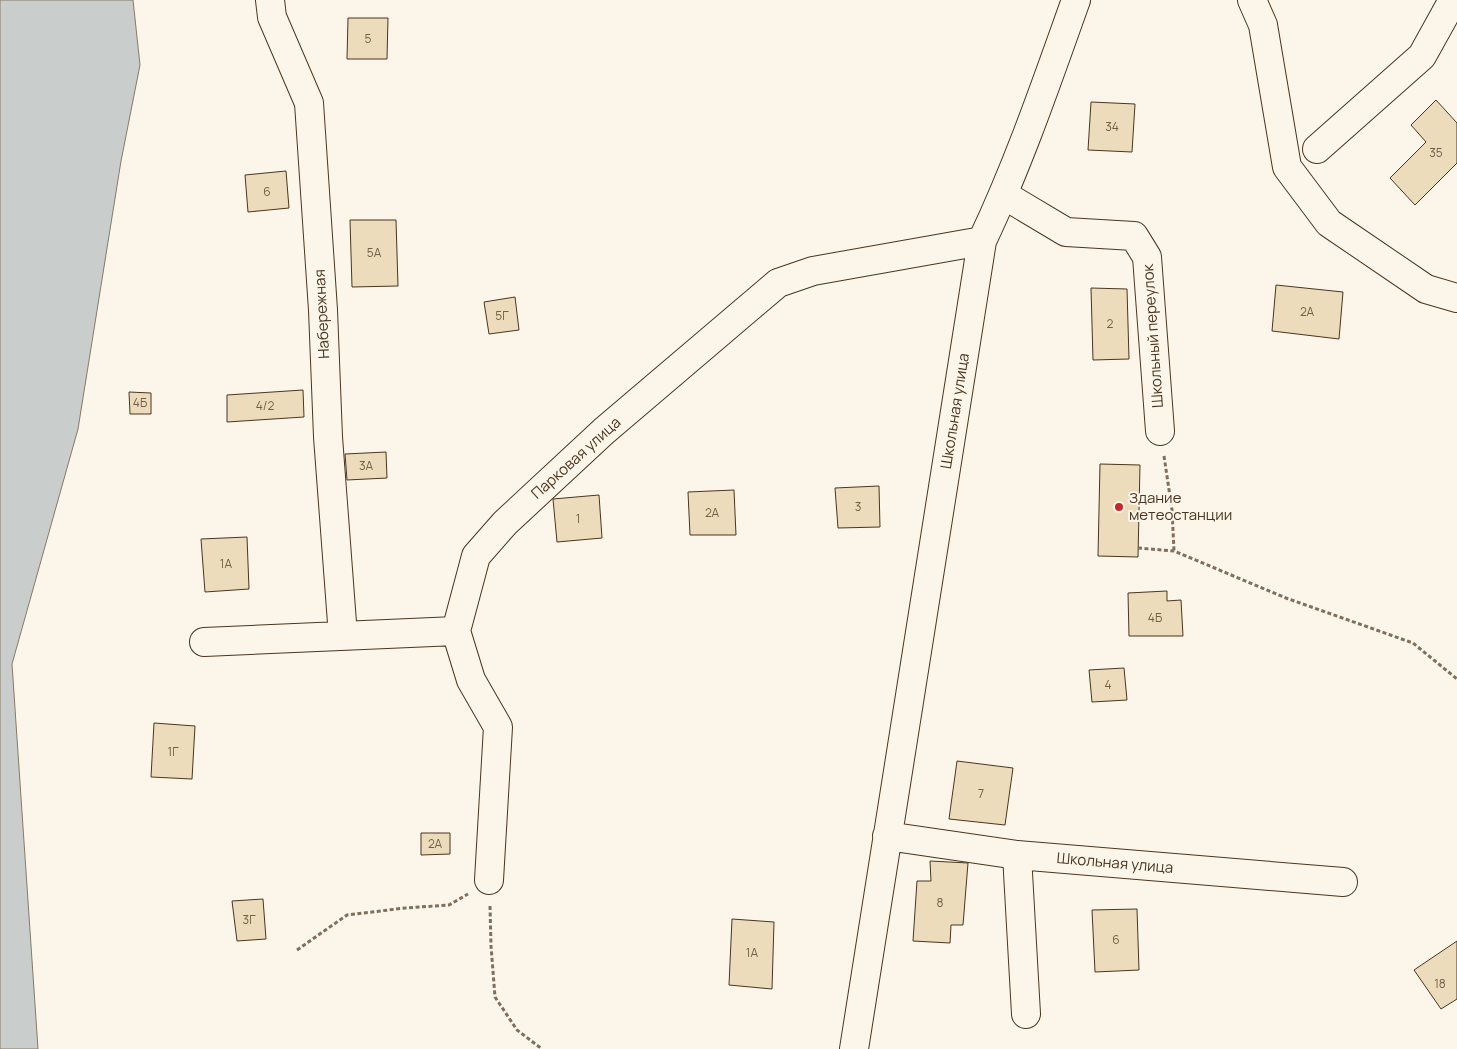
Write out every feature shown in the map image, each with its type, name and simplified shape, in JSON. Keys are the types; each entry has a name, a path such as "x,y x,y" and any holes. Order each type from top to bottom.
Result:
{"street":[{"name":"Набережная","path":"270,0 272,17 309,104 328,437 343,636"},
{"name":"Школьная улица","path":"854,1049 982,241 1004,195 1076,0"},
{"path":"1252,0 1263,25 1286,168 1329,223 1426,289 1457,298"},
{"path":"1317,149 1422,56 1453,0"},
{"name":"Школьный переулок","path":"1004,195 1066,232 1134,236 1148,257 1160,431"},
{"name":"Парковая улица","path":"456,631 476,556 505,523 604,431 778,283 812,271 982,241"},
{"path":"204,642 456,631 471,680 498,727 489,880"},
{"name":"Школьная улица","path":"887,836 1017,855 1343,882"},
{"path":"1017,855 1026,1014"}],"path":[{"path":"1160,431 1172,510 1174,550"},
{"path":"1138,548 1174,550 1286,598 1413,643 1457,679"},
{"path":"297,950 347,915 449,905 489,880"},
{"path":"489,880 495,997 517,1030 542,1049"}],"shaded area":[{"path":"0,0 133,0 140,65 121,161 78,429 12,664 38,1049 0,1049"}],"building":[{"path":"348,18 388,18 387,59 347,59"},
{"path":"1436,100 1457,123 1457,163 1415,205 1390,178 1426,142 1411,125"},
{"path":"1091,102 1135,104 1132,152 1088,150"},
{"path":"286,171 289,208 248,212 245,175"},
{"path":"350,220 396,220 398,286 352,287"},
{"path":"1276,285 1343,292 1339,339 1272,331"},
{"path":"1091,288 1127,289 1129,359 1093,360"},
{"path":"515,297 519,330 489,334 484,302"},
{"path":"303,390 304,417 227,422 227,395"},
{"path":"129,392 151,393 151,414 130,414"},
{"path":"386,452 387,478 347,480 345,454"},
{"name":"Здание метеостанции","path":"1100,464 1140,465 1138,557 1098,556"},
{"path":"879,486 880,527 838,528 835,488"},
{"path":"734,490 736,535 690,535 688,492"},
{"path":"599,495 602,538 557,542 553,499"},
{"path":"247,537 249,589 205,592 201,539"},
{"path":"1167,591 1167,601 1181,600 1183,636 1129,636 1128,593"},
{"path":"1124,668 1127,700 1092,702 1089,670"},
{"path":"154,723 195,726 192,779 151,777"},
{"path":"957,761 1013,768 1005,825 949,819"},
{"path":"421,833 450,833 450,854 421,855"},
{"path":"930,861 968,863 963,925 951,925 950,943 913,941 917,881 931,881"},
{"path":"263,899 266,939 237,941 232,901"},
{"path":"1137,909 1139,970 1095,972 1092,910"},
{"path":"732,919 774,922 772,989 729,985"},
{"path":"1457,941 1457,999 1441,1009 1414,970"}],"place":[{"name":"Здание метеостанции","path":"1119,507"}]}
